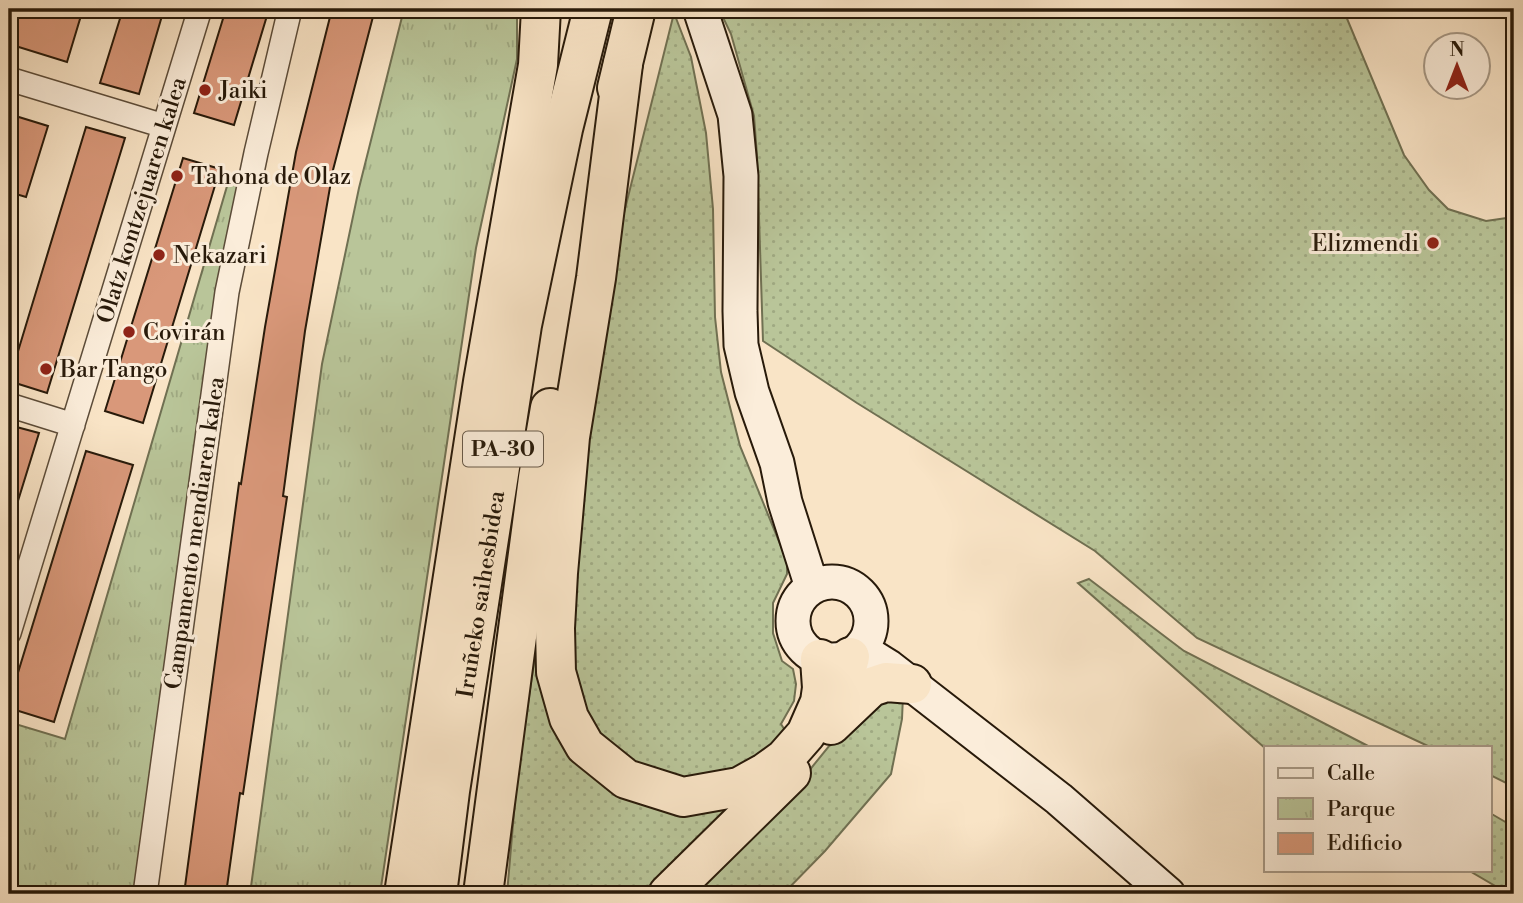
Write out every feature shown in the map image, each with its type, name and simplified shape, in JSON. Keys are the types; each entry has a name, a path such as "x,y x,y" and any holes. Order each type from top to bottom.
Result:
{"highway":[{"path":"404,894 483,382 538,65 541,9"},
{"name":"Iruñeko saihesbidea","path":"483,894 538,478 573,270 636,9"},
{"path":"522,155 590,15"},
{"name":"Iruñeko saihesbidea","path":"437,894 450,791 522,325 590,15"},
{"path":"623,64 596,278 570,437 558,573 556,672 569,718 585,746 626,779 683,797 739,787 784,759 806,734 820,702 822,688 850,649"},
{"path":"831,725 850,649"},
{"path":"668,894 793,771 831,725 871,687 886,682 912,684"}],"street":[{"name":"Olatz kontzejuaren kalea","path":"9,633 200,9"},
{"name":"Campamento mendiaren kalea","path":"145,894 228,292 256,153 290,9"},
{"path":"701,9 735,115 741,176 741,345 752,392 777,463 796,499 822,585"},
{"path":"9,79 164,126"},
{"path":"9,405 73,425"},
{"path":"850,649 871,612 864,598 850,586 822,585 803,595 794,610 793,630 801,646 850,649 919,673 971,729"},
{"path":"850,649 912,684 971,729 1059,799 1168,894"}],"green space":[{"path":"404,9 517,9 517,59 476,248 380,894 250,894 322,364 359,188"},
{"path":"719,9 1343,9 1404,155 1429,190 1448,209 1486,221 1514,217 1514,787 1492,776 1492,746 1428,746 1197,638 1095,551 857,403 763,341 754,116 731,34"},
{"path":"674,13 691,57 706,133 713,209 715,317 721,372 740,446 787,561 787,574 773,603 773,633 782,661 793,669 796,684 794,701 781,724 786,732 762,761 688,781 642,771 594,735 573,694 565,628 587,432 613,257"},
{"path":"230,176 242,178 135,894 9,894 9,722 65,739"},
{"path":"1089,579 1184,651 1368,746 1264,747 1078,583"},
{"path":"541,615 603,783 749,796 649,894 507,894 517,778"},
{"path":"903,696 902,719 891,774 825,851 783,894 687,894 808,772 860,708"},
{"path":"1492,814 1514,827 1514,894 1509,894 1471,872 1492,872"}],"building":[{"path":"9,9 83,9 67,62 9,44"},
{"path":"123,9 164,9 139,94 100,83"},
{"path":"226,9 269,9 234,125 194,113"},
{"path":"332,9 375,9 333,170 305,331 283,496 287,497 226,894 184,894 239,483 241,484 265,327 296,152"},
{"path":"9,114 48,126 26,197 9,192"},
{"path":"86,127 125,138 47,393 9,381"},
{"path":"183,158 220,169 143,423 105,411"},
{"path":"9,425 39,433 13,517 9,516"},
{"path":"86,451 133,465 54,722 9,708 9,702"}],"place":[{"name":"Jaiki","path":"205,90"},
{"name":"Tahona de Olaz","path":"177,176"},
{"name":"Elizmendi","path":"1433,243"},
{"name":"Nekazari","path":"159,255"},
{"name":"Covirán","path":"129,332"},
{"name":"Bar Tango","path":"46,369"}]}
